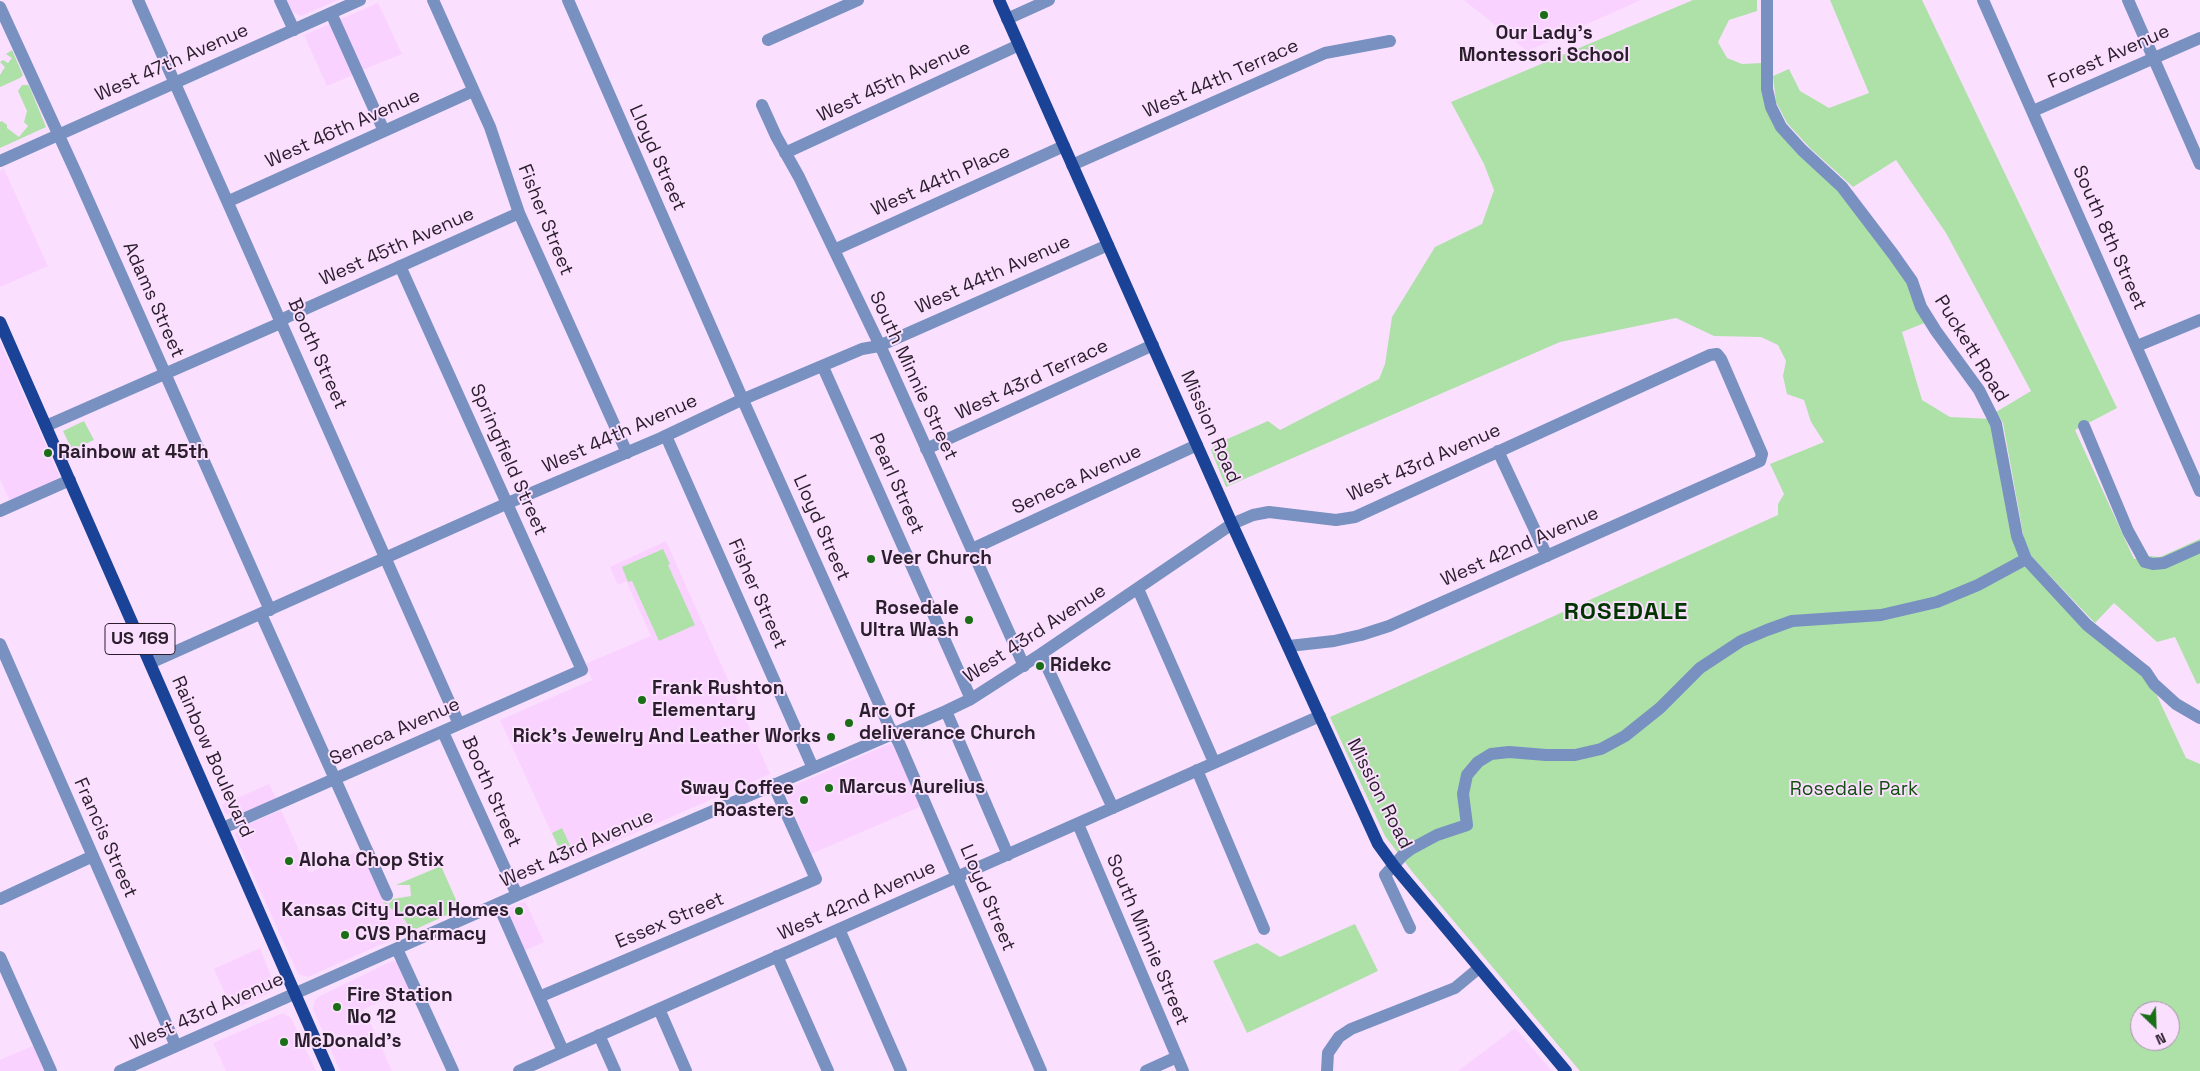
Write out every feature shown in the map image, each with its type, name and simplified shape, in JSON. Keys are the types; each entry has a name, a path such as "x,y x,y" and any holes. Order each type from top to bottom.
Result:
{"main road":[{"name":"Mission Road","path":"999,0 1232,524 1378,844 1394,866 1566,1071"},
{"name":"Rainbow Boulevard","path":"0,322 329,1071"}],"street":[{"name":"Booth Street","path":"138,0 229,201 458,724"},
{"path":"280,0 294,30"},
{"name":"West 47th Avenue","path":"0,161 360,0"},
{"name":"Fisher Street","path":"433,0 490,127 519,213 626,453"},
{"name":"Lloyd Street","path":"568,0 743,400 895,734 1041,1071"},
{"path":"768,40 858,0"},
{"path":"1007,19 1049,0"},
{"name":"Puckett Road","path":"1767,0 1767,89 1771,108 1782,127 1802,150 1842,187 1893,254 1912,282 1921,307 1936,331 1979,390 1996,424 2017,536 2026,559 2087,625 2146,672 2154,684 2176,704 2200,718"},
{"name":"South 8th Street","path":"1983,0 2200,491"},
{"path":"2128,0 2200,164"},
{"name":"Adams Street","path":"0,7 53,125 59,134 165,374 387,895"},
{"path":"331,13 384,131"},
{"name":"Forest Avenue","path":"2033,111 2200,38"},
{"name":"West 44th Terrace","path":"1072,165 1325,53 1390,41"},
{"name":"West 45th Avenue","path":"785,153 1019,45"},
{"name":"West 46th Avenue","path":"229,201 473,91"},
{"name":"South Minnie Street","path":"762,105 885,355 1024,666"},
{"name":"West 44th Place","path":"834,250 1064,146"},
{"name":"West 45th Avenue","path":"46,426 276,325 281,320 519,213"},
{"name":"West 44th Avenue","path":"150,663 508,503 666,436 743,400 862,349 879,346 1108,245"},
{"name":"Springfield Street","path":"400,266 582,670"},
{"path":"2137,346 2200,320"},
{"name":"West 43rd Terrace","path":"926,449 1153,345"},
{"name":"West 43rd Avenue","path":"120,1071 773,784 946,712 1024,666 1232,524 1253,515 1269,512 1336,520 1355,517 1710,355 1717,354 1721,359 1762,454 1760,461"},
{"name":"Pearl Street","path":"823,367 971,698"},
{"path":"2084,426 2128,531 2145,562 2153,564 2164,563 2200,547"},
{"name":"Fisher Street","path":"666,436 813,768"},
{"name":"Seneca Avenue","path":"972,549 1197,445"},
{"path":"1498,451 1547,556"},
{"name":"West 42nd Avenue","path":"1289,646 1334,641 1389,626 1760,461"},
{"path":"0,511 70,480"},
{"path":"1394,866 1411,848 1437,835 1467,825 1463,794 1467,774 1478,762 1491,754 1509,752 1575,755 1600,749 1632,731 1660,708 1700,668 1725,651 1758,634 1792,621 1881,615 1937,602 1978,585 2026,559"},
{"path":"1138,589 1214,762"},
{"name":"Francis Street","path":"0,644 176,1046"},
{"path":"1041,654 1112,808"},
{"name":"Seneca Avenue","path":"223,828 582,670"},
{"path":"946,712 1008,855"},
{"name":"West 42nd Avenue","path":"519,1071 1320,716"},
{"name":"Booth Street","path":"443,732 518,895"},
{"path":"1197,770 1264,929"},
{"name":"Essex Street","path":"539,997 816,879 773,784"},
{"name":"South Minnie Street","path":"1078,824 1183,1071"},
{"path":"0,899 93,856"},
{"name":"Mission Road","path":"1394,866 1386,873 1386,878 1410,928"},
{"path":"498,904 563,1051"},
{"path":"839,929 901,1071"},
{"path":"397,949 453,1071"},
{"path":"777,956 828,1071"},
{"path":"0,958 51,1071"},
{"path":"1327,1071 1327,1060 1339,1037 1351,1029 1455,988 1479,968"},
{"path":"659,1009 686,1071"},
{"path":"599,1035 615,1071"},
{"path":"1146,1071 1177,1057"}],"shaded area":[{"path":"287,0 338,0 301,16 293,12"},
{"name":"Our Lady's Montessori School","path":"1464,0 1641,0 1527,51"},
{"path":"378,3 402,54 360,71 339,23 341,19"},
{"path":"330,24 355,74 327,86 304,35"},
{"path":"4,169 48,266 0,287 0,171"},
{"path":"0,341 60,477 11,503 0,479"},
{"name":"Frank Rushton Elementary","path":"666,541 770,774 565,863 500,720 592,680 585,664 651,636 626,581 618,585 610,567"},
{"path":"889,744 894,745 922,806 811,854 784,790"},
{"path":"269,784 277,800 234,818 225,813 222,805"},
{"path":"281,810 309,873 363,849 382,901 404,919 411,931 308,977 298,974 235,835 241,827"},
{"path":"525,901 544,942 524,951 507,911"},
{"path":"260,948 275,986 271,992 232,1010 214,969"},
{"path":"392,961 398,962 411,988 364,1009 392,1071 340,1071 313,1009 314,1002 318,997"},
{"path":"283,1013 291,1018 316,1071 226,1071 213,1043"},
{"path":"1515,1028 1552,1071 1458,1071"},
{"path":"35,1045 46,1071 0,1071 0,1060"}],"green space":[{"name":"Rosedale Park","path":"1693,0 1757,0 1757,11 1729,20 1718,42 1727,58 1742,64 1762,63 1779,128 1846,197 1908,283 1927,322 1902,332 1922,400 1950,417 1992,419 2026,559 2146,672 2186,758 2200,764 2200,1071 1580,1071 1414,874 1385,836 1330,717 1778,515 1778,504 1784,494 1770,464 1824,442 1811,422 1804,400 1787,394 1783,376 1786,361 1778,345 1761,337 1714,336 1676,318 1560,342 1226,487 1211,450 1216,444 1268,421 1280,430 1379,379 1385,364 1392,317 1435,247 1482,224 1494,190 1484,164 1451,102"},
{"path":"1830,0 1922,0 2117,408 2075,430 2134,559 2150,556 2160,557 2200,539 2200,683 2197,684 2175,637 2157,642 2114,603 2095,623 2031,556 2024,539 2003,423 1996,412 2031,391 1946,233 1896,160 1853,187 1810,148 1787,123 1776,102 1773,76 1789,69 1800,91 1829,108 1869,93"},
{"path":"12,50 23,75 0,87 0,75 5,67 0,62 3,60 8,63 12,58 6,54"},
{"path":"22,85 28,85 30,88 46,127 0,148 0,122 2,121 7,125 7,128 19,137 28,126 24,122 27,111 18,91"},
{"path":"84,421 94,440 72,450 63,431"},
{"path":"663,549 670,564 668,565 695,625 659,641 632,581 628,582 622,567"},
{"path":"562,828 574,854 564,858 552,833"},
{"path":"441,866 460,909 416,929 410,928 404,919 382,901 389,904 393,899 411,896 410,885 396,885"},
{"path":"1355,924 1378,971 1247,1033 1213,961 1257,943 1280,957"}],"place":[{"name":"Our Lady's Montessori School","path":"1544,15"},
{"name":"Rainbow at 45th","path":"48,453"},
{"name":"Veer Church","path":"871,559"},
{"name":"Rosedale Ultra Wash","path":"969,620"},
{"name":"Ridekc","path":"1040,666"},
{"name":"Frank Rushton Elementary","path":"642,700"},
{"name":"Arc Of deliverance Church","path":"849,723"},
{"name":"Rick's Jewelry And Leather Works","path":"831,737"},
{"name":"Marcus Aurelius","path":"829,788"},
{"name":"Sway Coffee Roasters","path":"804,800"},
{"name":"Aloha Chop Stix","path":"289,861"},
{"name":"Kansas City Local Homes","path":"519,911"},
{"name":"CVS Pharmacy","path":"345,935"},
{"name":"Fire Station No 12","path":"337,1007"},
{"name":"McDonald's","path":"284,1042"}],"district":[{"name":"ROSEDALE","path":"1626,612"}]}
